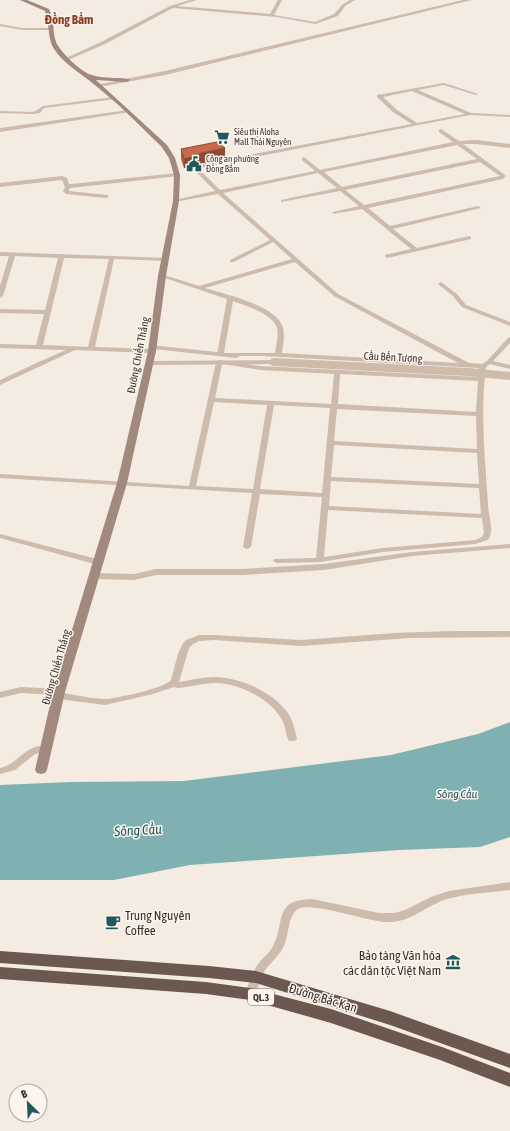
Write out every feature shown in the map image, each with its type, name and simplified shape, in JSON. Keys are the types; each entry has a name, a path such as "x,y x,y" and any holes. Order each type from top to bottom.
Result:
{"highway":[{"name":"Đường Bắc Kạn","path":"0,957 209,972 256,977 390,1018 510,1061"},
{"name":"Đường Bắc Kạn","path":"0,974 206,988 250,994 331,1016 442,1054 510,1080"}],"main road":[{"name":"Đường Chiến Thắng","path":"23,0 47,10 49,13 54,45 66,59 89,76 113,97 164,145 172,158 177,175 176,201 162,276 152,349 122,483 59,694 41,770"},
{"path":"89,76 102,79 127,80"},
{"path":"113,97 114,87 127,80"}],"street":[{"path":"66,59 103,43 170,7 195,0"},
{"path":"272,15 280,0"},
{"path":"170,7 283,16 308,23 320,22 336,15 346,4 353,0"},
{"path":"99,85 173,71 469,0"},
{"path":"0,25 22,29 52,29"},
{"path":"417,124 395,111 379,97 381,95 444,84 476,94"},
{"path":"412,90 470,114"},
{"path":"0,112 32,113 38,112 43,107 113,97"},
{"path":"0,130 128,111"},
{"path":"467,365 336,295 219,192 198,171 198,168 470,114 510,116"},
{"path":"334,213 500,178 503,176 440,131"},
{"path":"176,201 458,143 476,142 510,146"},
{"path":"304,159 318,172 416,250"},
{"path":"283,201 481,160"},
{"path":"68,186 177,175"},
{"path":"0,185 62,178 65,179 68,186 66,192 68,194 106,196"},
{"path":"389,228 478,208"},
{"path":"387,256 469,238"},
{"path":"232,261 273,240"},
{"path":"0,254 165,259"},
{"path":"0,296 13,254"},
{"path":"39,347 61,256"},
{"path":"91,349 112,257"},
{"path":"199,288 296,260"},
{"path":"162,276 264,310 277,322 280,327 276,359 467,365 486,364 510,367"},
{"path":"441,284 460,299 464,306 510,324"},
{"path":"192,488 212,400 230,298"},
{"path":"0,311 48,312"},
{"path":"277,561 320,560 383,550 482,541 487,537 488,531 484,516 480,379 486,364 510,339"},
{"path":"0,346 76,349 152,349 220,358 260,368 480,379"},
{"path":"0,383 43,362 76,349"},
{"path":"149,363 220,358"},
{"name":"Cầu Bến Tượng","path":"220,358 276,359 510,376"},
{"path":"320,560 337,372"},
{"path":"212,400 480,414"},
{"path":"247,547 258,491 271,403"},
{"path":"331,443 482,451"},
{"path":"0,476 192,488 326,494"},
{"path":"328,479 483,486"},
{"path":"325,508 484,516"},
{"path":"0,536 98,562"},
{"path":"94,576 134,577 156,572 242,572 324,568 412,554 510,546"},
{"path":"173,684 176,680 178,667 184,651 189,642 198,639 224,638 275,642 330,643 396,636 510,634"},
{"path":"0,695 21,690 32,690 105,702 156,691 173,684 178,685 219,680 234,683 254,691 270,700 284,714 290,724 292,739"},
{"path":"0,771 16,766 36,750 46,749"},
{"path":"250,994 256,977 264,963 274,956 280,945 288,914 293,907 303,902 320,904 366,915 390,918 400,917 436,900 456,894 510,886"}],"water":[{"name":"Sông Cầu","path":"510,722 510,837 480,847 399,850 190,865 114,880 0,880 0,785 71,782 184,781 391,755 478,734"}],"building":[{"path":"217,142 225,148 201,153 184,159 181,149"}],"place":[{"name":"Siêu thị Aloha Mall Thái Nguyên","path":"222,137"},
{"name":"Công an phường Đồng Bẩm","path":"194,164"},
{"name":"Trung Nguyên Coffee","path":"113,922"},
{"name":"Bảo tàng Văn hóa các dân tộc Việt Nam","path":"453,962"}],"district":[{"name":"Đồng Bẩm","path":"69,19"}]}
